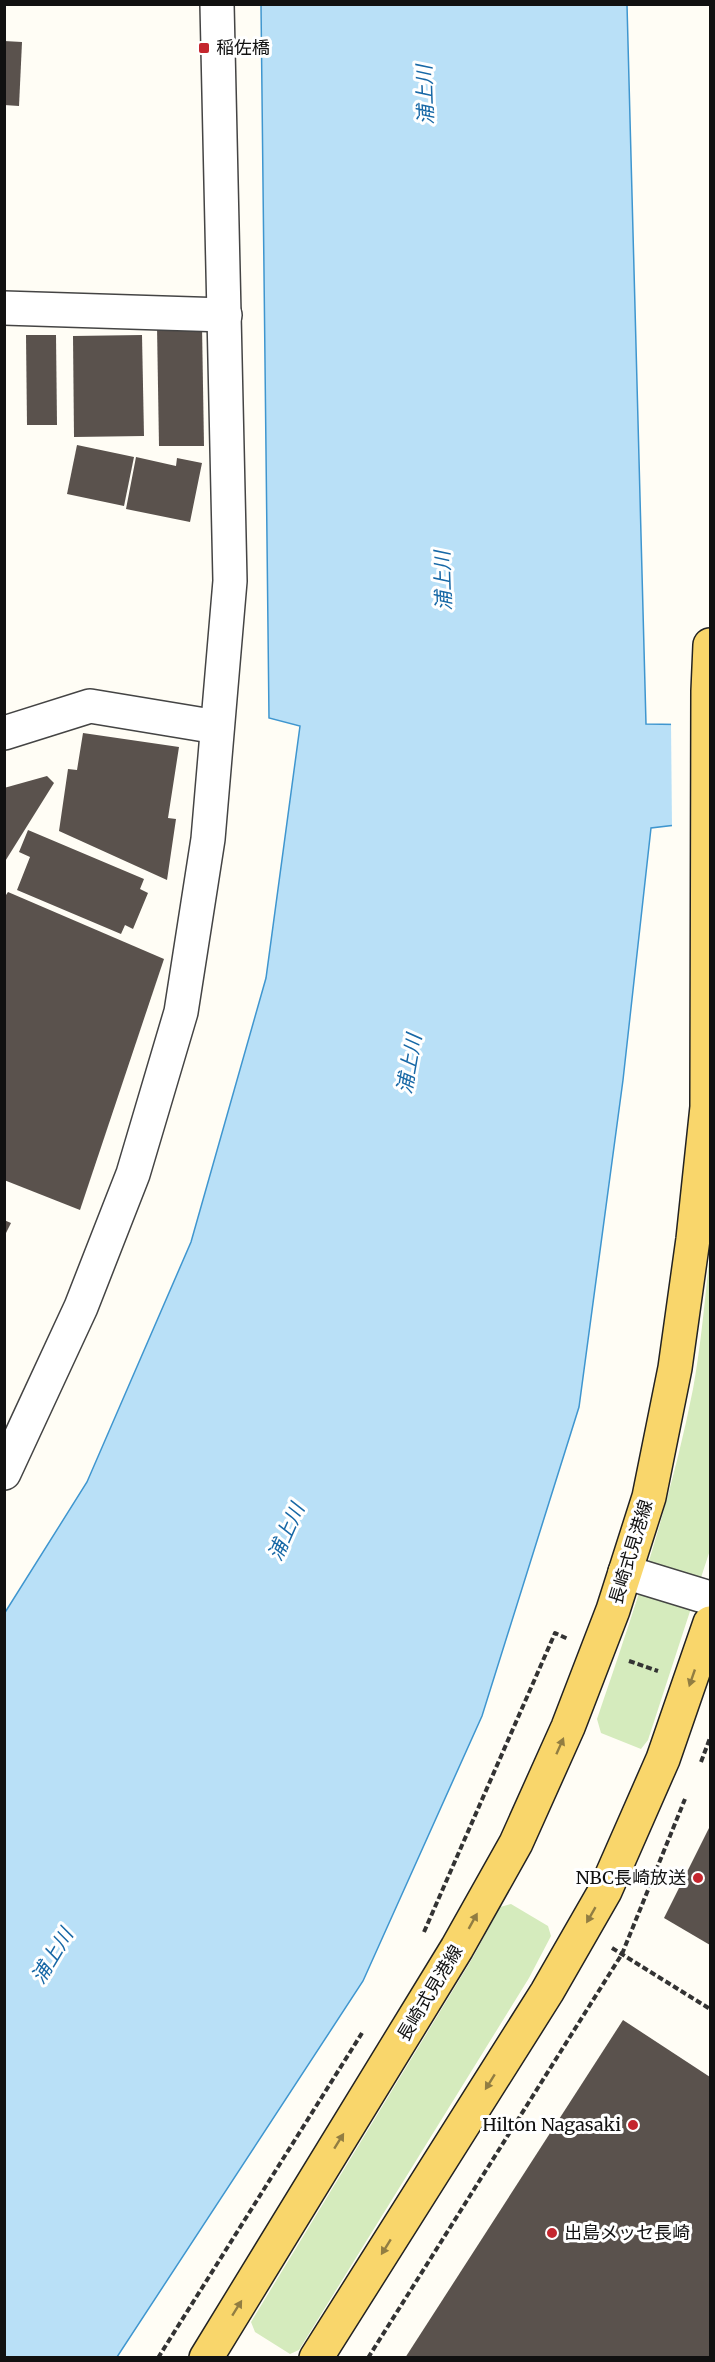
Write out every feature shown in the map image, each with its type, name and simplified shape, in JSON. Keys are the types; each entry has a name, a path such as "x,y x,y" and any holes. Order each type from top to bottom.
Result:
{"main road":[{"name":"長崎式見港線","path":"206,2358 458,1948 516,1843 568,1727 626,1572 649,1497 670,1392 693,1239 706,1107 708,692 711,645"},
{"path":"316,2358 547,1992 605,1891 663,1759 711,1623"}],"street":[{"path":"4,1473 81,1307 133,1174 181,1012 208,839 230,581 217,4"},
{"path":"4,308 225,315"},
{"path":"4,733 90,706 217,727"},
{"path":"626,1572 711,1598"}],"path":[{"path":"422,1938 555,1633 690,1682"},
{"path":"697,1770 711,1738"},
{"path":"368,2358 622,1954 688,1792"},
{"path":"583,1930 711,2009"},
{"path":"158,2358 365,2028"}],"green space":[{"path":"710,1253 710,1550 648,1740 641,1749 601,1733 597,1719 651,1556 674,1473 693,1389"},
{"path":"511,1904 548,1926 551,1936 529,1978 299,2350 290,2354 255,2332 251,2322 472,1959 500,1907"}],"water":[{"name":"浦上川","path":"261,5 627,5 646,724 710,725 710,821 651,828 623,1080 579,1407 482,1716 363,1981 117,2357 5,2357 4,1614 87,1482 191,1242 266,978 300,726 269,718"}],"pier":[{"path":"671,721 710,722 710,825 672,828"}],"building":[{"path":"4,41 22,42 19,106 4,105"},
{"path":"157,326 202,326 204,446 159,446"},
{"path":"26,335 56,335 57,425 27,425"},
{"path":"142,335 144,436 74,437 73,336"},
{"path":"77,445 134,457 124,506 67,494"},
{"path":"136,457 176,466 177,458 202,463 190,522 126,509"},
{"path":"83,733 179,747 168,818 176,819 167,880 59,831 68,769 77,770"},
{"path":"47,776 54,783 4,863 4,788"},
{"path":"28,830 144,879 140,889 148,893 133,929 125,925 121,934 17,890 30,857 19,852"},
{"path":"8,892 164,959 80,1210 4,1180 4,898"},
{"path":"4,1220 11,1223 4,1237"},
{"name":"NBC長崎放送","path":"710,1826 710,1945 664,1918"},
{"path":"623,2020 710,2077 710,2358 405,2358"}],"place":[{"name":"稲佐橋","path":"204,48"},
{"name":"NBC長崎放送","path":"698,1878"},
{"name":"Hilton Nagasaki","path":"633,2125"},
{"name":"出島メッセ長崎","path":"552,2233"}]}
